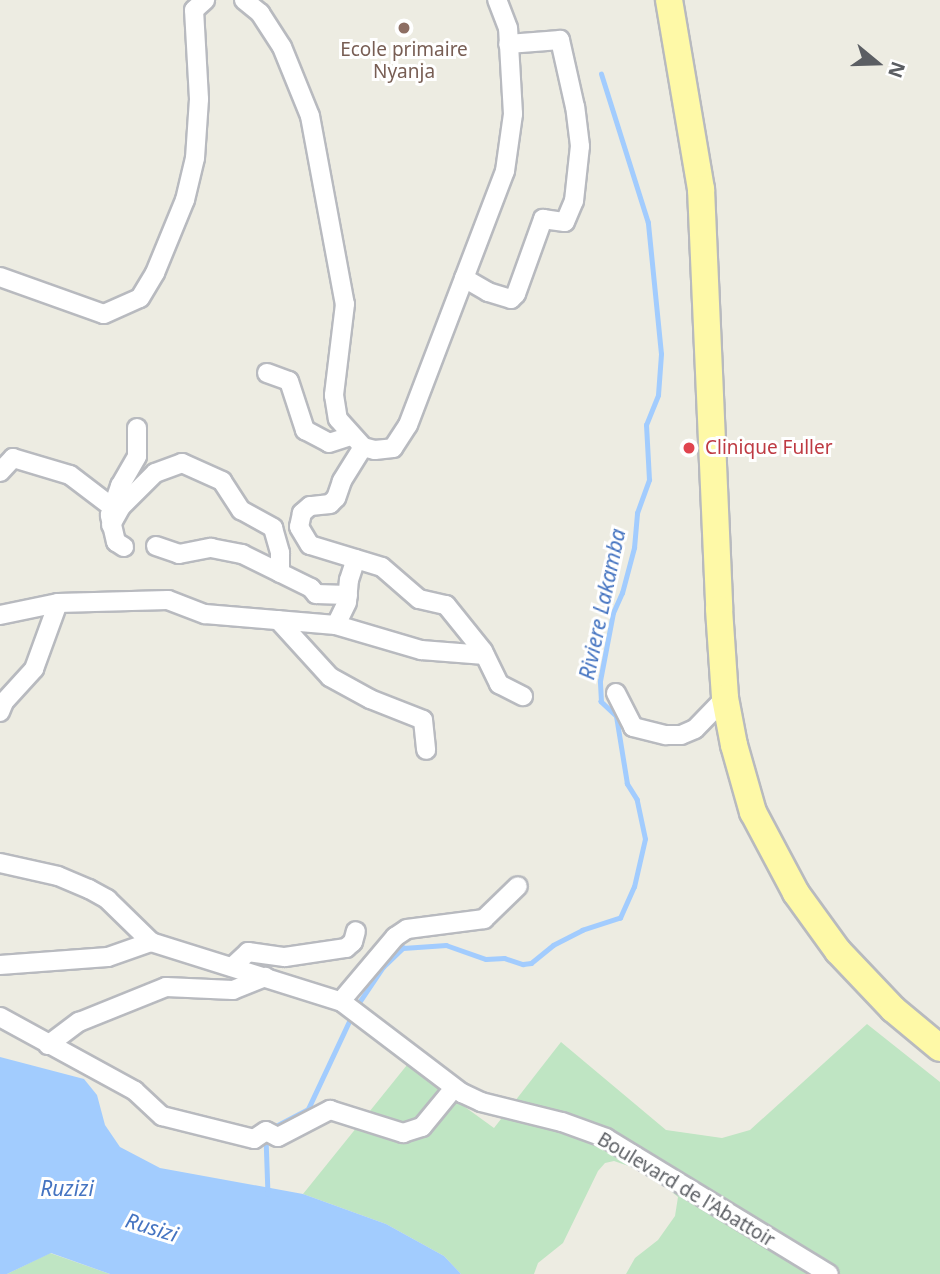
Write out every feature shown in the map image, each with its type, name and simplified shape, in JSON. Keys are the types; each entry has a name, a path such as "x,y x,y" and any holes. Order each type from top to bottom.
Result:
{"main road":[{"path":"669,0 691,120 705,230 716,555 725,698 734,745 753,812 796,893 838,951 893,1009 940,1048"}],"street":[{"path":"0,277 104,314 140,298 155,273 185,200 195,158 199,99 194,10 205,0"},
{"path":"244,0 260,13 282,47 310,116 345,304 334,394 338,419 356,441 375,450 393,448 408,425 505,171 513,114 508,28 497,0"},
{"path":"464,278 488,292 511,299 516,294 543,219 565,222 574,201 580,146 575,107 560,40 508,44"},
{"path":"268,373 289,381 305,430 329,443 356,441"},
{"path":"124,547 117,542 112,516 137,456 137,428"},
{"path":"356,441 336,498 330,504 310,506 302,513 299,527 310,545 382,567 419,599 446,605 485,655 499,684 523,696"},
{"path":"0,472 13,458 70,475 112,516"},
{"path":"112,516 155,473 183,463 222,481 241,510 273,528 279,552 280,573"},
{"path":"156,546 179,554 211,548 242,554 311,588 316,594 348,595"},
{"path":"336,625 348,595 356,559"},
{"path":"0,615 58,603 168,600 205,614 336,625 421,650 485,655"},
{"path":"0,712 4,702 34,669 58,603"},
{"path":"278,620 330,677 370,699 423,720 426,750"},
{"path":"616,693 633,727 666,736 681,735 695,729 725,698"},
{"path":"0,863 48,873 89,889 107,899 151,942 265,977 350,1007 394,937 407,929 484,919 518,886"},
{"path":"232,967 248,952 285,957 346,948 353,942 356,932"},
{"path":"0,965 108,957 151,942"},
{"path":"48,1045 79,1022 166,987 233,990 265,977"},
{"name":"Boulevard de l'Abattoir","path":"350,1007 454,1088 481,1102 562,1122 606,1138 829,1274"},
{"path":"0,1017 135,1091 162,1116 254,1139 266,1131 278,1137 330,1110 362,1117 385,1129 403,1133 422,1127 454,1088"}],"green space":[{"path":"867,1024 940,1082 940,1274 626,1274 635,1258 658,1240 675,1216 678,1197 649,1173 614,1161 605,1163 598,1171 563,1243 538,1263 534,1274 461,1274 444,1256 386,1224 303,1194 407,1065 494,1128 561,1042 666,1130 722,1138 750,1130"},
{"path":"50,1253 110,1274 7,1274"}],"water":[{"name":"Ruzizi","path":"0,1057 84,1079 97,1095 105,1125 120,1147 160,1168 303,1194 386,1224 444,1256 461,1274 110,1274 51,1253 7,1274 0,1274"}],"waterway":[{"name":"Riviere Lakamba","path":"356,1007 383,967 403,948 446,945 486,959 504,958 523,964 531,963 553,945 582,930 620,918 634,887 645,839 637,800 627,784 616,716 601,702 600,681 613,613 622,593 634,548 637,513 649,480 646,425 658,395 661,354 648,223 601,74"},
{"name":"Riviere Lakamba","path":"272,1128 308,1109 352,1015"},
{"name":"Riviere Lakamba","path":"266,1137 268,1194"}],"place":[{"name":"Ecole primaire Nyanja","path":"404,28"},
{"name":"Clinique Fuller","path":"689,448"}],"water label":[{"name":"Rusizi","path":"152,1227"}]}
